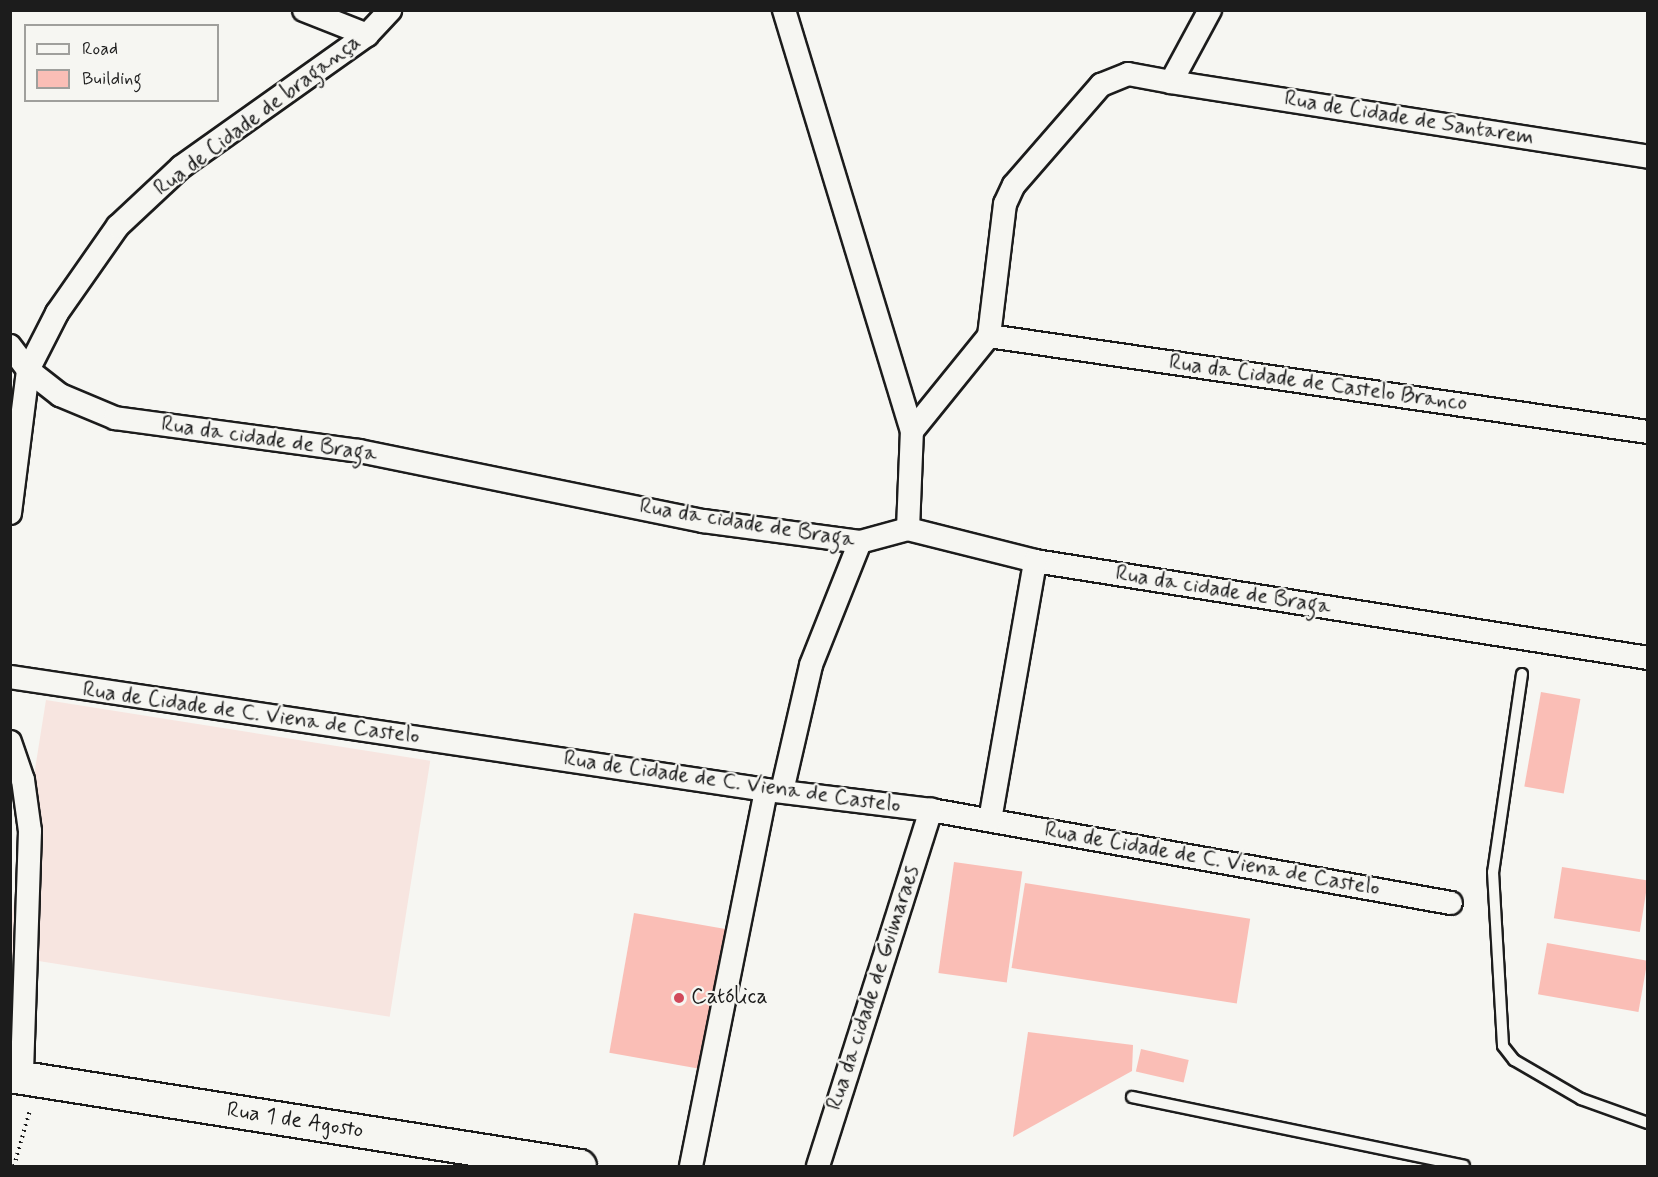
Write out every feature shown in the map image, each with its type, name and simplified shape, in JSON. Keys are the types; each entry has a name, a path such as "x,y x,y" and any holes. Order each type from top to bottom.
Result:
{"main road":[{"name":"Rua 1 de Agosto","path":"24,1078 580,1167"}],"street":[{"path":"304,10 367,35"},
{"name":"Rua de Cidade de bragança","path":"10,513 28,370 57,313 118,226 181,167 367,35 390,10"},
{"path":"784,10 912,431 908,529"},
{"path":"1172,82 1210,10"},
{"name":"Rua de Cidade de Santarem","path":"989,336 1005,204 1014,185 1107,81 1128,74 1647,157"},
{"path":"912,431 989,336"},
{"name":"Rua da Cidade de Castelo Branco","path":"989,336 1647,432"},
{"name":"Rua da cidade de Braga","path":"10,346 28,370 60,396 115,418 358,452 703,521 860,542 908,529 1035,561 1647,658"},
{"path":"692,1167 774,791 811,665 860,542"},
{"path":"990,820 1035,561"},
{"name":"Rua de Cidade de C. Viena de Castelo","path":"10,677 774,791 931,810 1451,903"},
{"path":"10,742 23,780 30,831 24,1078"},
{"name":"Rua da cidade de Guimaraes","path":"818,1167 931,810"}],"lane":[{"path":"1522,674 1493,872 1503,1046 1514,1060 1581,1100 1647,1123"},
{"path":"1132,1097 1464,1167"}],"path":[{"path":"14,1167 24,1078"}],"shaded area":[{"path":"46,700 430,761 390,1017 10,957 10,927"}],"building":[{"path":"1541,692 1580,699 1564,793 1524,787"},
{"path":"954,862 1022,872 1007,983 938,973"},
{"path":"1562,867 1648,881 1640,932 1554,918"},
{"path":"1025,883 1250,919 1237,1004 1012,968"},
{"path":"634,913 732,930 708,1070 609,1053"},
{"path":"1547,943 1647,961 1638,1012 1538,994"},
{"path":"1028,1032 1133,1045 1132,1071 1013,1137"},
{"path":"1141,1049 1189,1060 1184,1082 1136,1071"}],"place":[{"name":"Católica","path":"679,998"}]}
